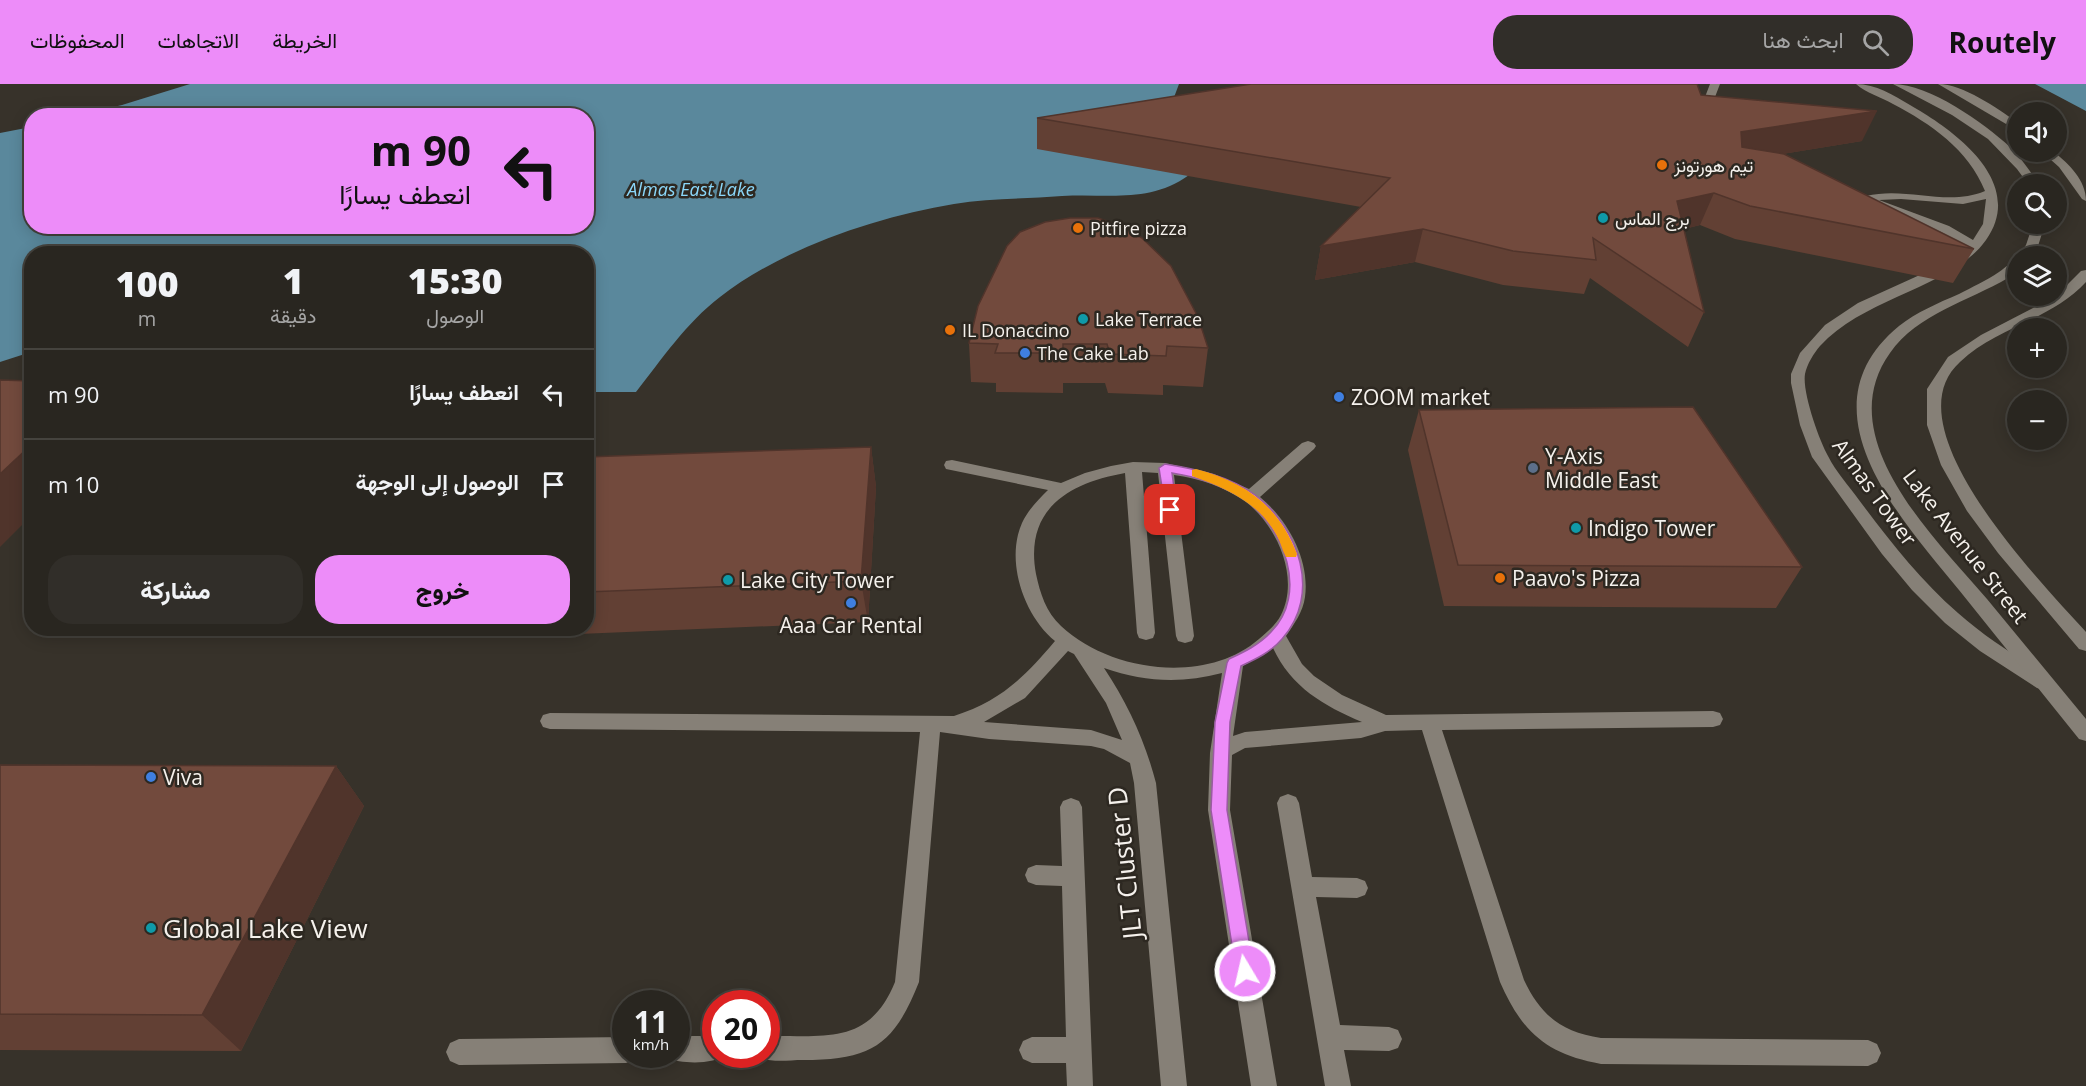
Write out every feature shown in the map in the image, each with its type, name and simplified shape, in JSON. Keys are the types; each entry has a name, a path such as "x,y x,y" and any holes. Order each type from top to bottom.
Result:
{"street":[{"path":"1715,84 1710,97 1713,111 1723,128"},
{"path":"1861,84 1916,113 1950,137 1982,171 1992,192 1983,196 1952,201 1892,195 1860,197 1946,229 1975,247"},
{"path":"1898,84 1960,116 1996,140 2019,162 2027,174"},
{"path":"1943,84 2007,120"},
{"path":"2060,162 2086,197"},
{"name":"Almas Tower","path":"1992,192 1992,220 1975,247 1956,262 1869,303 1839,321 1814,343 1798,375 1803,413 1820,457 1860,513 1939,606 1968,632 2004,658 2046,683"},
{"name":"Lake Avenue Street","path":"2007,271 1913,322 1891,341 1875,364 1864,393 1865,429 1880,470 1909,517 2086,733"},
{"name":"Lake Avenue Street","path":"2086,274 2077,286 2048,306 1974,345 1952,361 1937,381 1932,411 1939,446 1958,486 2036,586 2086,644"},
{"path":"1250,497 1308,446"},
{"path":"952,465 1062,488"},
{"path":"1133,467 1146,633"},
{"name":"JLT Cluster D","path":"1074,646 1116,666 1156,674 1197,672 1234,663 1258,651 1277,636 1289,618 1295,599 1297,570 1280,530 1271,516 1250,497 1225,483 1206,476 1165,468 1133,467 1083,478 1062,488 1041,504 1028,524 1023,550 1028,580 1041,615 1074,646 1106,684 1126,720 1140,759 1149,807 1174,1086"},
{"path":"1165,468 1185,636"},
{"path":"1277,636 1284,655 1314,688 1335,703 1385,723"},
{"path":"942,724 985,715 1013,699 1074,646"},
{"path":"1234,663 1223,722 1219,810 1264,1086"},
{"path":"1220,753 1230,745 1245,740 1361,730 1385,723 1713,718"},
{"path":"550,721 942,724 989,731 1091,738 1117,746 1140,759"},
{"path":"1430,723 1512,982 1521,1004 1536,1023 1549,1033 1579,1048 1601,1051 1868,1053"},
{"path":"780,1048 841,1047 866,1038 886,1024 900,1004 907,982 942,724"},
{"path":"1288,803 1338,1086"},
{"path":"1071,807 1080,1086"},
{"path":"1036,875 1073,876"},
{"path":"1302,887 1357,888"},
{"path":"1330,1037 1389,1039"},
{"path":"459,1052 612,1050"},
{"path":"1032,1050 1078,1050"}],"water":[{"name":"Almas East Lake","path":"190,84 1179,84 1173,100 1189,175 1174,184 1143,194 1079,195 954,204 893,217 831,237 772,264 745,279 720,297 685,330 636,392 594,392 594,246 24,246 24,354 0,362 0,133 24,128 24,234 594,234 594,108 109,108"},
{"path":"2035,84 2086,84 2086,111"}],"building":[{"name":"برج الماس","path":"1251,84 1697,84 1701,95 1877,111 1741,132 1742,147 1784,154 1974,249 1750,206 1714,193 1677,201 1704,312 1593,238 1596,260 1513,251 1423,229 1321,246 1390,178 1037,118"},
{"name":"Lake Terrace","path":"1070,218 1098,218 1121,226 1142,238 1171,266 1198,317 1208,348 1167,346 1166,356 1110,354 1107,344 1063,344 1063,353 995,353 998,344 969,343 978,306 1007,246 1020,232 1045,222"},
{"path":"0,380 24,381 24,452 0,474"},
{"name":"Indigo Tower","path":"1693,407 1802,567 1458,565 1419,410"},
{"name":"Lake City Tower","path":"871,447 861,581 594,592 594,457"},
{"name":"Global Lake View","path":"0,765 336,766 202,1015 0,1014"}],"slow traffic":[{"path":"1196,473 1225,483 1250,497 1271,516 1291,554"}],"place":[{"name":"تيم هورتونز","path":"1662,165"},
{"name":"برج الماس","path":"1603,218"},
{"name":"Pitfire pizza","path":"1078,228"},
{"name":"Lake Terrace","path":"1083,319"},
{"name":"IL Donaccino","path":"950,330"},
{"name":"The Cake Lab","path":"1025,353"},
{"name":"ZOOM market","path":"1339,397"},
{"name":"Y-Axis Middle East","path":"1533,468"},
{"name":"Indigo Tower","path":"1576,528"},
{"name":"Paavo's Pizza","path":"1500,578"},
{"name":"Lake City Tower","path":"728,580"},
{"name":"Aaa Car Rental","path":"851,603"},
{"name":"Viva","path":"151,777"},
{"name":"Global Lake View","path":"151,928"}],"route":[{"path":"1170,510 1165,468 1196,473 1225,483 1250,497 1271,516 1284,537 1297,570 1295,599 1289,618 1277,636 1258,651 1234,663 1223,722 1219,810 1245,971"}]}
